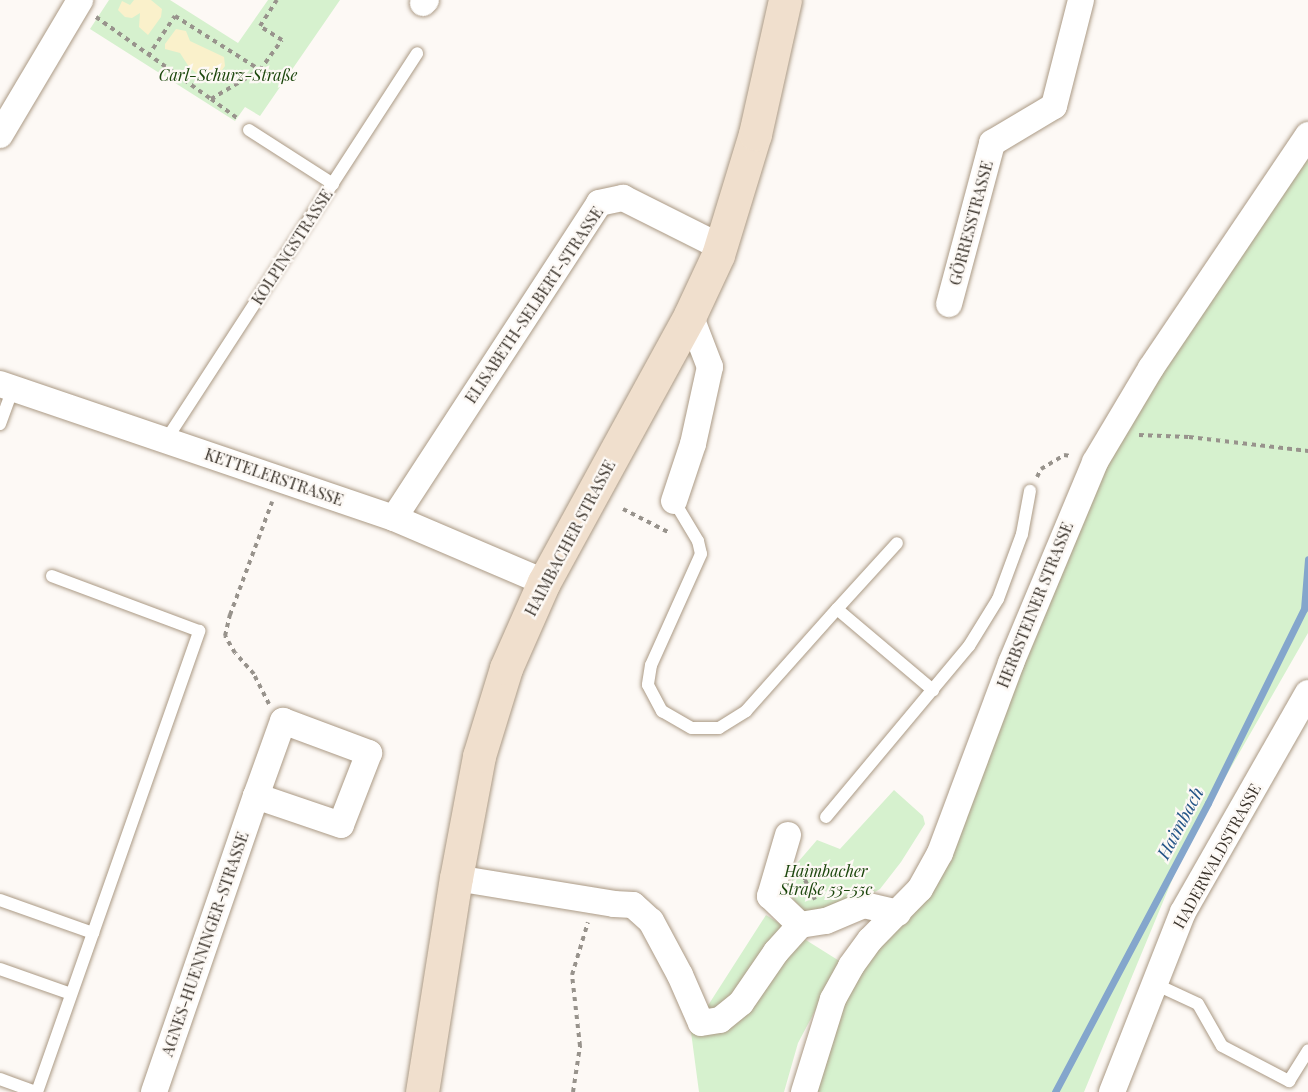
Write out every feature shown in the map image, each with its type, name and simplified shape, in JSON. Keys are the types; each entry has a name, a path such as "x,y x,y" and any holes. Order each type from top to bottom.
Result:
{"main road":[{"name":"HAIMBACHER STRASSE","path":"422,1092 456,878 480,756 506,668 543,582 690,315 721,247 755,134 786,0"}],"street":[{"name":"GÖRRESSTRASSE","path":"949,304 992,143 1054,106 1081,0"},
{"path":"0,135 83,4"},
{"name":"HERBSTEINER STRASSE","path":"804,1092 833,999 870,940 920,889 940,854 1011,663 1095,462 1151,368 1308,135"},
{"name":"ELISABETH-SELBERT-STRASSE","path":"394,518 599,202 623,198 721,247"},
{"path":"674,501 693,444 710,367 690,315"},
{"name":"KETTELERSTRASSE","path":"7,386 394,518 543,582"},
{"name":"HADERWALDSTRASSE","path":"1112,1092 1183,912 1308,693"},
{"path":"256,796 341,825 369,753 283,721"},
{"name":"AGNES-HUENNINGER-STRASSE","path":"154,1092 283,721"},
{"path":"788,835 770,896 800,925"},
{"path":"456,878 584,900 633,905 651,921 680,975 701,1023 720,1020 741,1003 776,952 800,925 826,921 864,905 898,913"}],"lane":[{"name":"KOLPINGSTRASSE","path":"166,440 417,53"},
{"path":"249,130 333,184"},
{"path":"0,424 7,386"},
{"path":"826,817 969,646 998,599 1022,534 1030,491"},
{"path":"674,501 698,541 702,554 651,665 648,685 662,711 692,728 719,728 746,711 897,543"},
{"path":"0,1079 36,1092 199,631 52,576"},
{"path":"837,609 933,690"},
{"path":"0,900 93,933"},
{"path":"0,969 71,994"},
{"path":"1155,984 1198,1004 1222,1046 1289,1081 1308,1050"}],"path":[{"path":"211,99 260,70 282,40 260,26 277,0"},
{"path":"265,3 272,8"},
{"path":"83,4 148,56 237,118"},
{"path":"148,56 175,16 260,70"},
{"path":"1111,435 1189,436 1308,451"},
{"path":"1030,491 1041,469 1064,455 1095,462"},
{"path":"275,492 230,615 225,636 235,653 254,674 269,704 283,721"},
{"path":"623,509 670,533"},
{"path":"805,856 805,880 826,921"},
{"path":"573,1092 580,1046 572,975 590,917 584,900"}],"green space":[{"name":"Carl-Schurz-Straße","path":"109,0 170,0 238,43 268,0 340,0 260,116 245,107 235,121 90,29"},
{"path":"1308,123 1308,633 1187,844 1084,1092 803,1092 844,984 931,850 1086,495"},
{"name":"Haimbacher Straße 53-55c","path":"894,790 923,816 925,824 901,862 880,889 847,908 811,918 792,898 792,869 817,840 840,849"},
{"path":"766,915 841,962 798,1043 784,1092 699,1092 691,1032"}],"sand":[{"path":"134,0 151,0 162,9 161,17 148,35 139,27 140,13 132,18 125,17 118,10 122,1 130,5"},
{"path":"176,29 186,31 190,41 224,57 225,66 215,80 202,78 189,67 180,53 165,49 165,44"}],"waterway":[{"name":"Haimbach","path":"1055,1092 1208,803 1304,609 1308,559"}]}
